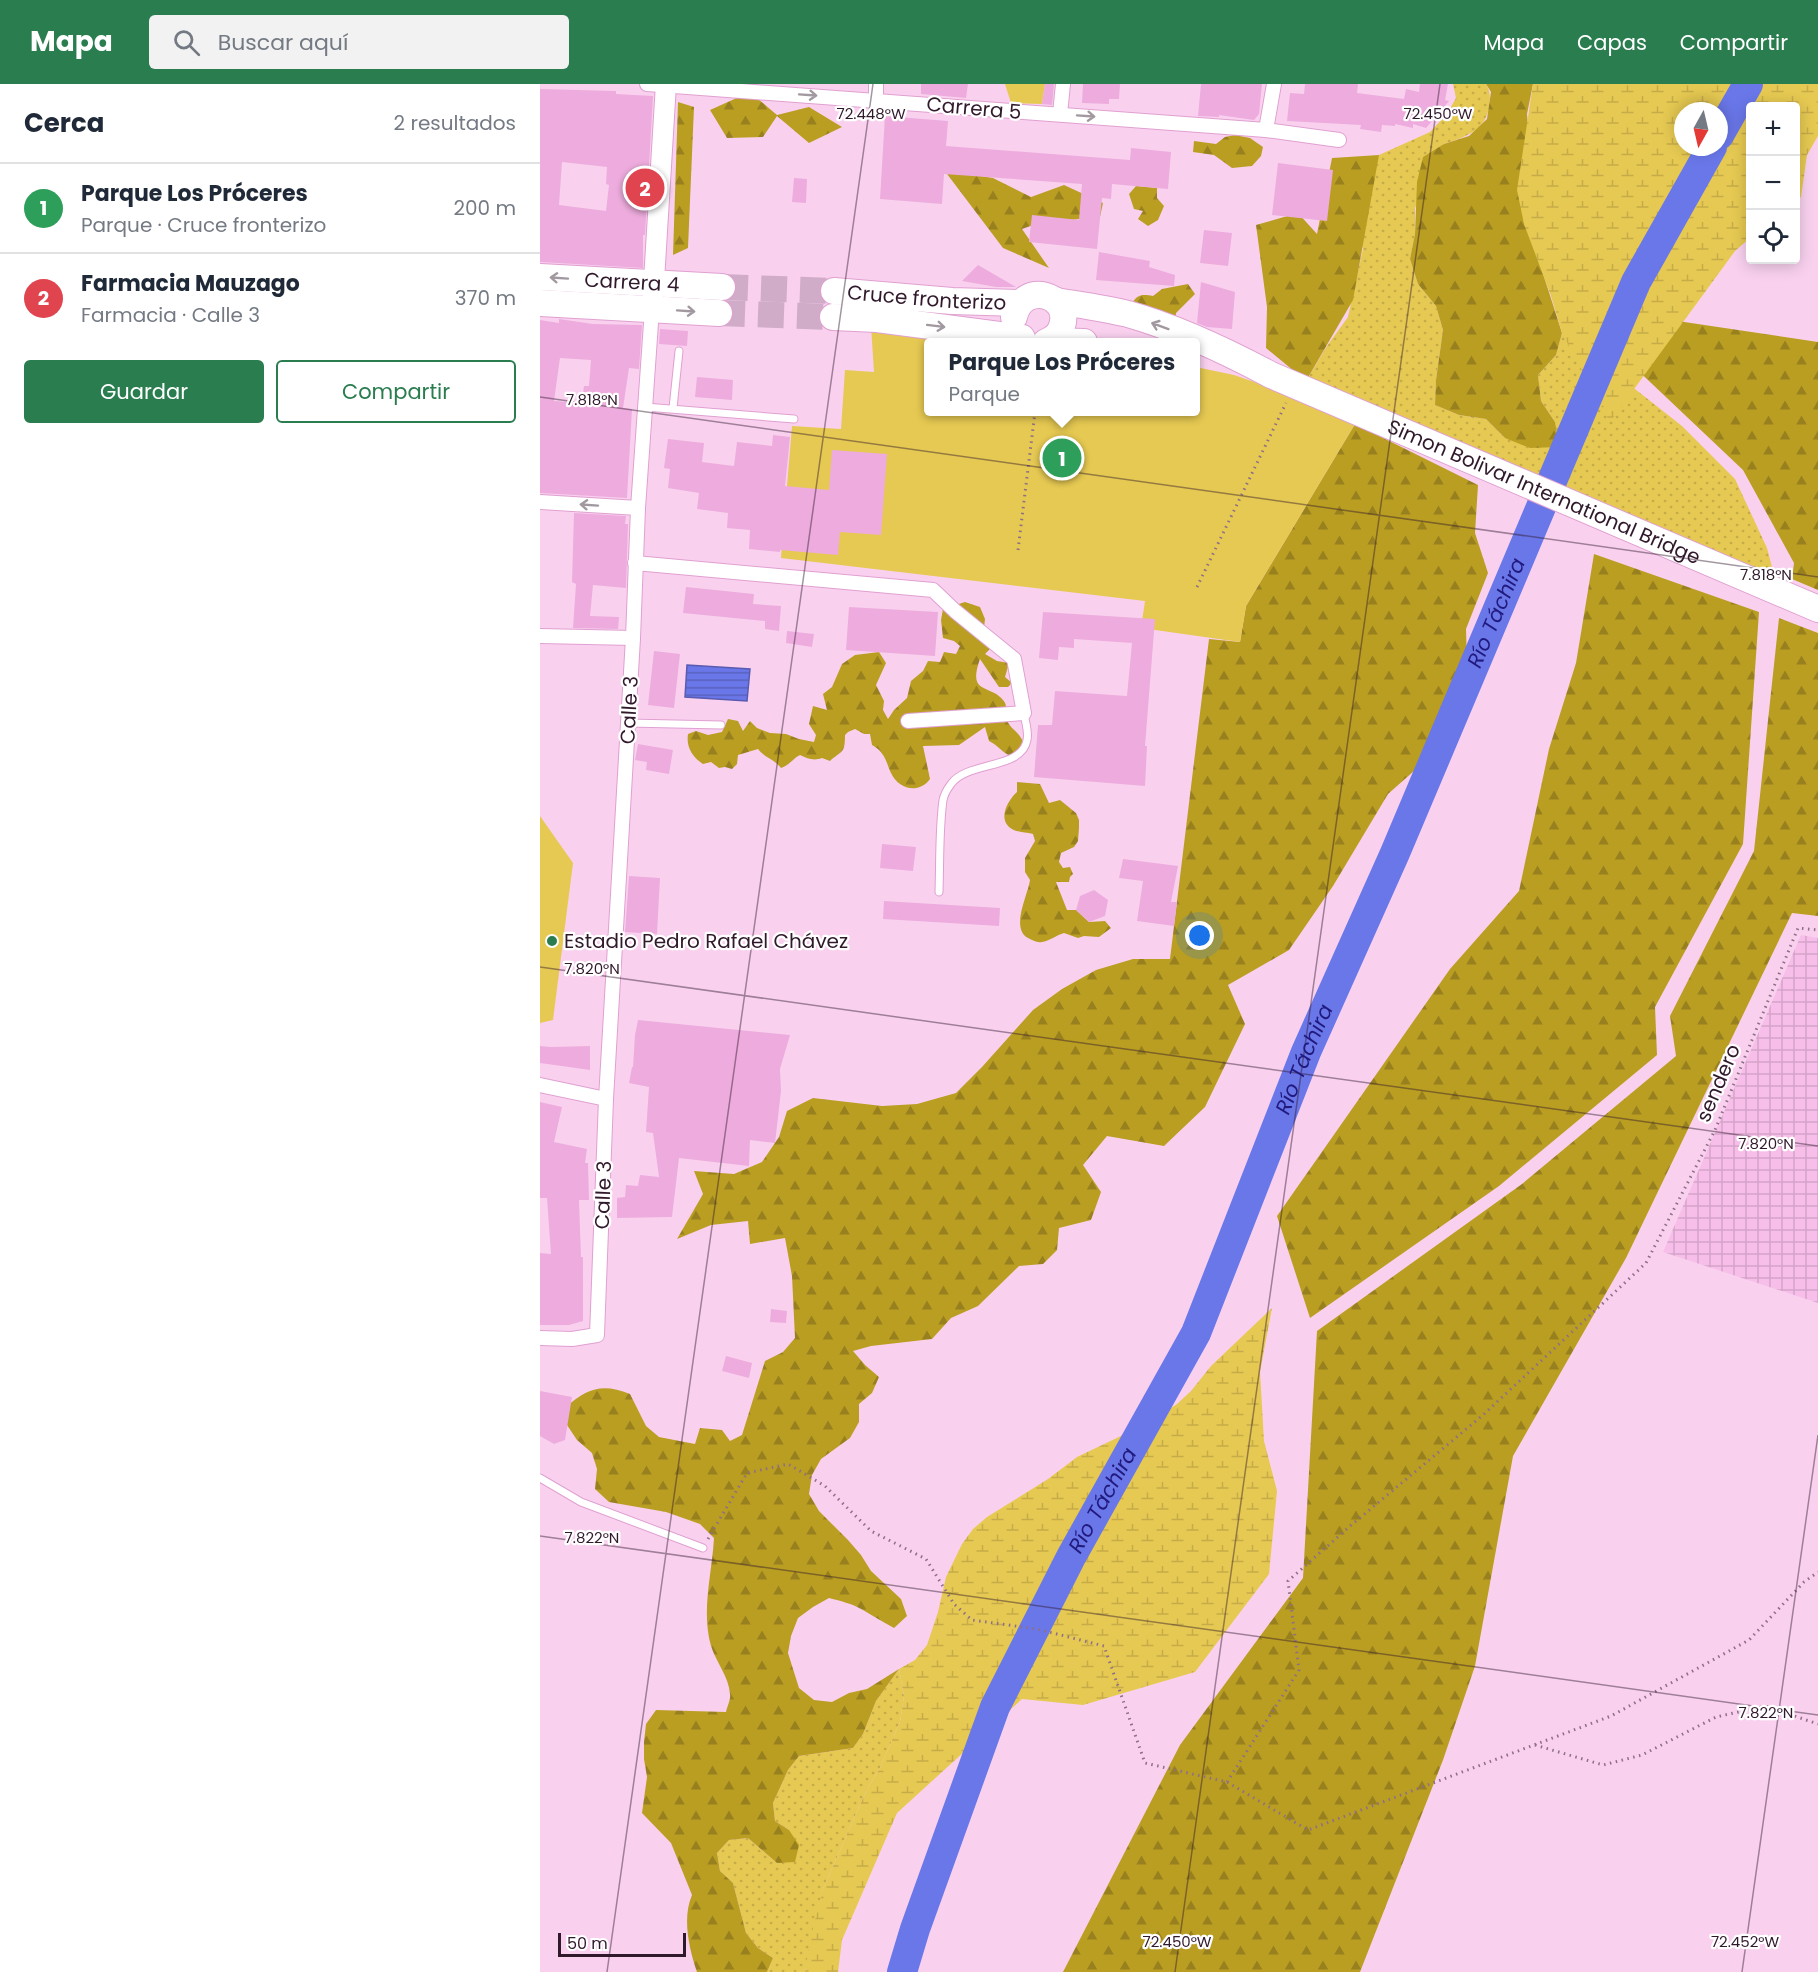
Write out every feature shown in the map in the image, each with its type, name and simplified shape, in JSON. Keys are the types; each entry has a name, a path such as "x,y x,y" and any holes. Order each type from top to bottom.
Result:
{"highway":[{"name":"Carrera 4","path":"540,277 653,296 719,313"},
{"name":"Carrera 4","path":"540,303 653,296 722,287"},
{"name":"Cruce fronterizo","path":"834,291 1019,303 1032,295 1040,294 1056,301 1131,315 1196,338"},
{"path":"1049,338 1057,336 1064,322 1056,301"},
{"name":"Cruce fronterizo","path":"1019,303 1013,321 1015,328 1032,338"},
{"name":"Cruce fronterizo","path":"833,317 888,320 1016,338"},
{"name":"Cruce fronterizo","path":"1200,339 1271,375"},
{"path":"1200,358 1271,375"},
{"name":"Simon Bolivar International Bridge","path":"1271,375 1818,609"}],"street":[{"path":"876,84 876,100"},
{"path":"1060,114 1063,84"},
{"path":"1266,130 1274,84"},
{"name":"Carrera 5","path":"660,85 1266,130 1339,140"},
{"name":"Calle 3","path":"540,1338 572,1339 597,1335 606,1099 633,638 638,508 653,296 660,85"},
{"path":"540,502 638,508"},
{"path":"635,563 933,590 1014,659 1024,713 908,721"},
{"path":"540,636 633,638"},
{"path":"540,1085 606,1099"}],"lane":[{"path":"673,408 679,351"},
{"path":"645,407 794,419"},
{"path":"939,892 943,797 952,782 962,773 1007,761 1021,751 1028,738 1024,713"},
{"path":"628,723 721,725"},
{"path":"540,1478 582,1503 703,1548"}],"path":[{"path":"1197,587 1289,396"},
{"path":"1018,550 1034,416"},
{"name":"sendero","path":"1227,1782 1299,1670 1288,1581 1483,1415 1646,1263 1715,1130 1798,928 1818,930"},
{"path":"703,1548 747,1473 788,1464 825,1486 871,1531 926,1559 954,1604 972,1620 1037,1629 1104,1646 1145,1764 1227,1782 1308,1830 1611,1716 1749,1640 1804,1581 1818,1572"},
{"path":"1535,1744 1603,1765 1642,1755 1716,1717 1765,1706 1818,1724"}],"shaded area":[{"path":"1801,935 1818,938 1818,1303 1663,1252"}],"green space":[{"path":"1005,84 1045,84 1042,104 1011,103"},
{"path":"1453,84 1486,84 1490,100 1487,115 1479,127 1466,136 1444,144 1415,208 1415,234 1410,259 1418,284 1436,306 1443,330 1435,405 1459,415 1486,419 1505,438 1555,422 1541,401 1538,375 1556,355 1562,333 1588,359 1621,378 1682,426 1735,479 1767,548 1777,586 1306,381 1348,317 1363,249 1359,233 1363,167 1379,155 1430,132 1447,114 1456,98"},
{"path":"1486,84 1533,84 1527,114 1539,261 1562,333 1556,355 1538,375 1541,401 1555,422 1559,447 1530,448 1505,438 1486,419 1459,415 1435,405 1443,330 1436,306 1418,284 1410,259 1415,234 1417,182 1423,157 1444,144 1469,136 1487,119 1491,92"},
{"path":"1533,84 1818,84 1818,136 1807,155 1800,198 1800,102 1746,102 1746,241 1735,251 1610,422 1562,333 1524,224 1517,190"},
{"path":"750,92 777,115 809,107 842,127 809,143 777,116 763,137 727,138 710,110"},
{"path":"678,102 694,107 688,248 673,255"},
{"path":"1235,135 1250,138 1263,147 1261,156 1252,166 1232,168 1214,155 1193,152 1194,141 1216,144 1225,137"},
{"path":"1379,155 1353,300 1306,381 1266,348 1267,307 1256,225 1298,213 1317,234 1332,158"},
{"path":"944,170 993,178 1031,197 1064,185 1103,203 1100,217 1039,223 1022,229 1049,268 1003,248"},
{"path":"1136,186 1157,188 1157,198 1164,206 1158,220 1148,226 1138,219 1143,211 1134,209 1129,194"},
{"path":"1188,284 1195,294 1176,313 1175,325 1131,305 1140,296 1153,296 1162,289"},
{"path":"1644,316 1818,342 1818,590 1792,579 1794,563 1743,470 1630,363"},
{"path":"871,326 965,338 924,338 924,416 1200,416 1200,368 1234,375 1266,386 1355,424 1246,606 1240,642 1141,628 1145,601 781,558 792,426 841,429 845,370 874,372"},
{"path":"1355,424 1478,485 1475,533 1488,573 1466,629 1468,698 1450,739 1388,794 1333,886 1289,950 1228,985 1245,1024 1205,1107 1164,1146 1107,1136 1083,1165 1101,1192 1091,1220 1059,1228 1057,1250 1043,1264 1019,1266 978,1306 951,1318 932,1339 871,1346 853,1351 879,1377 872,1393 859,1404 859,1422 850,1438 821,1459 812,1475 809,1494 819,1511 861,1555 871,1571 901,1599 907,1616 894,1628 855,1606 829,1598 798,1618 788,1653 799,1688 814,1700 832,1702 849,1693 867,1689 899,1669 876,1701 863,1734 853,1748 799,1756 788,1770 773,1803 775,1821 789,1830 799,1845 795,1862 777,1863 748,1838 729,1840 717,1853 720,1871 733,1883 746,1933 758,1948 773,1958 767,1972 697,1972 691,1954 687,1923 692,1895 671,1843 642,1813 647,1777 644,1742 646,1724 656,1710 726,1712 730,1698 729,1688 711,1646 707,1619 714,1538 700,1524 666,1512 609,1502 595,1489 597,1469 592,1453 577,1440 567,1425 566,1407 588,1392 603,1388 612,1389 630,1394 646,1426 659,1437 695,1444 700,1428 722,1430 730,1441 742,1435 765,1361 783,1352 795,1338 792,1276 785,1238 750,1244 748,1221 711,1225 677,1239 703,1194 694,1171 734,1174 762,1162 779,1137 787,1111 813,1098 882,1106 917,1104 956,1093 1033,1010 1062,989 1096,970 1133,959 1170,959 1209,639 1240,642 1246,606"},
{"path":"1594,554 1759,612 1743,844 1655,1007 1657,1055 1499,1186 1310,1318 1277,1216 1450,969 1519,891 1549,749 1576,663"},
{"path":"965,602 980,607 985,619 984,628 992,641 985,654 997,661 1009,663 1005,677 1012,683 1008,687 999,687 980,659 976,678 978,684 998,695 1005,703 1008,722 1021,738 1025,749 1017,758 1008,755 989,741 985,727 959,745 923,746 930,779 920,787 909,788 895,779 882,753 872,745 870,734 864,734 855,729 845,735 843,749 830,761 800,755 781,768 758,749 738,755 737,764 732,769 719,768 711,762 703,764 691,751 688,734 696,731 708,735 722,732 728,719 738,721 743,731 750,721 757,728 770,733 786,734 814,742 816,735 809,724 813,706 827,710 823,694 832,687 842,664 855,655 879,652 886,663 876,685 884,701 883,710 888,719 907,698 911,681 923,671 928,661 940,662 944,652 956,654 960,646 954,641 943,638 941,620 943,609"},
{"path":"1779,618 1818,633 1818,916 1792,913 1626,1258 1513,1456 1475,1666 1443,1760 1360,1972 1063,1972 1180,1745 1303,1578 1317,1331 1522,1184 1676,1056 1670,1016 1754,851"},
{"path":"1017,782 1040,784 1049,803 1060,800 1076,813 1079,820 1078,841 1074,847 1061,853 1059,862 1063,868 1070,867 1073,874 1069,882 1056,882 1067,910 1076,910 1089,922 1105,921 1111,928 1099,937 1078,938 1064,933 1036,942 1023,933 1020,927 1021,911 1030,880 1025,872 1025,858 1035,841 1033,834 1009,827 1004,818 1006,808 1017,792"},
{"name":"Estadio Pedro Rafael Chávez","path":"540,816 573,863 553,1020 540,1023"},
{"path":"1272,1308 1260,1372 1264,1441 1277,1491 1269,1574 1195,1672 1083,1705 1022,1699 897,1813 842,1940 838,1972 805,1972 810,1940 823,1889 866,1791 880,1768 900,1722 904,1696 899,1669 915,1660 927,1645 946,1577 962,1544 973,1529 987,1517 1048,1479 1077,1457 1146,1424 1177,1404 1211,1366"},
{"path":"899,1669 904,1696 900,1722 880,1768 866,1791 823,1889 805,1972 767,1972 773,1958 758,1948 746,1933 733,1883 720,1871 717,1853 729,1840 748,1838 777,1863 789,1830 775,1821 773,1803 788,1770 799,1756 853,1748 863,1734 876,1701"}],"water":[{"path":"687,665 750,669 747,701 685,697"}],"building":[{"path":"921,84 968,84 966,98 921,94"},
{"path":"1045,84 1054,84 1052,105 1042,104"},
{"path":"1083,84 1120,84 1119,99 1109,99 1109,104 1082,103"},
{"path":"1201,84 1262,84 1259,114 1254,120 1219,115 1219,117 1198,116"},
{"path":"1305,84 1358,84 1357,93 1404,99 1406,89 1419,92 1420,84 1448,84 1445,100 1449,101 1426,128 1413,124 1413,128 1395,124 1395,126 1382,125 1381,132 1360,129 1361,125 1287,121 1290,93 1304,94"},
{"path":"540,89 616,91 616,94 653,96 645,235 643,235 643,268 540,262","holes":["562,162 607,167 606,184 609,185 606,211 559,205"]},
{"path":"885,116 948,121 946,146 1130,160 1131,148 1171,152 1168,189 1112,184 1111,199 1102,198 1097,249 1029,242 1032,215 1079,220 1082,184 944,174 942,204 880,199"},
{"path":"1278,163 1333,170 1327,221 1272,215"},
{"path":"794,178 807,179 806,203 792,202"},
{"path":"1204,230 1232,233 1228,266 1200,263"},
{"path":"1099,252 1150,261 1149,267 1175,275 1174,286 1096,280"},
{"path":"978,265 1016,287 996,287 962,281"},
{"path":"1201,282 1235,292 1232,329 1207,327 1197,323"},
{"path":"559,319 593,324 642,325 639,369 629,368 623,408 632,409 627,498 540,493 540,320 559,323","holes":["560,358 591,360 589,386 584,386 582,403 554,401"]},
{"path":"660,329 688,331 687,346 659,344"},
{"path":"697,377 733,380 732,400 695,397"},
{"path":"773,435 790,437 785,486 829,490 832,450 887,454 881,535 840,532 838,555 749,549 750,530 727,528 728,513 697,509 699,493 668,488 670,469 664,468 668,439 704,443 702,462 734,466 737,442 772,446"},
{"path":"574,513 626,516 625,524 628,524 626,588 593,585 590,616 619,617 618,629 573,628 576,584 572,582"},
{"path":"686,587 754,594 753,604 781,606 779,631 765,629 765,621 683,613"},
{"path":"849,607 938,612 935,656 846,650"},
{"path":"1043,612 1155,619 1145,746 1147,746 1145,786 1034,777 1038,725 1052,725 1055,691 1127,696 1132,643 1074,639 1074,648 1059,647 1058,660 1039,658"},
{"path":"787,631 814,634 812,647 786,643"},
{"path":"654,651 680,654 674,708 648,705"},
{"path":"638,744 673,750 669,774 646,770 647,762 635,760"},
{"path":"882,844 916,847 913,871 880,868"},
{"path":"1123,859 1178,866 1171,902 1177,902 1174,926 1137,921 1143,881 1119,878"},
{"path":"629,876 660,878 657,934 625,932"},
{"path":"1094,890 1108,900 1105,916 1089,922 1076,910 1080,896"},
{"path":"884,901 1000,908 999,926 883,919"},
{"path":"638,1020 790,1035 780,1069 781,1091 775,1143 750,1140 749,1166 679,1158 672,1217 617,1218 617,1198 625,1197 626,1185 638,1186 640,1175 659,1177 653,1133 646,1132 649,1087 629,1083"},
{"path":"540,1046 590,1046 590,1070 540,1063"},
{"path":"540,1102 562,1107 554,1142 587,1149 585,1163 588,1163 589,1200 579,1200 581,1257 583,1257 583,1321 569,1325 540,1325 540,1253 551,1254 547,1198 540,1198"},
{"path":"771,1309 787,1311 786,1323 770,1322"},
{"path":"726,1356 752,1363 749,1378 722,1371"},
{"path":"540,1391 572,1397 565,1440 554,1444 540,1436"}],"waterway":[{"name":"Río Táchira","path":"1728,119 1748,84"},
{"name":"Río Táchira","path":"902,1972 915,1929 995,1707 1071,1557 1196,1333 1306,1052 1395,853 1636,282 1707,156"}],"tunnel":[{"path":"722,287 834,291"},
{"path":"719,313 833,317"}],"place":[{"name":"Farmacia Mauzago","path":"645,188"},
{"name":"Parque Los Próceres","path":"1062,458"},
{"name":"Estadio Pedro Rafael Chávez","path":"552,941"}]}
